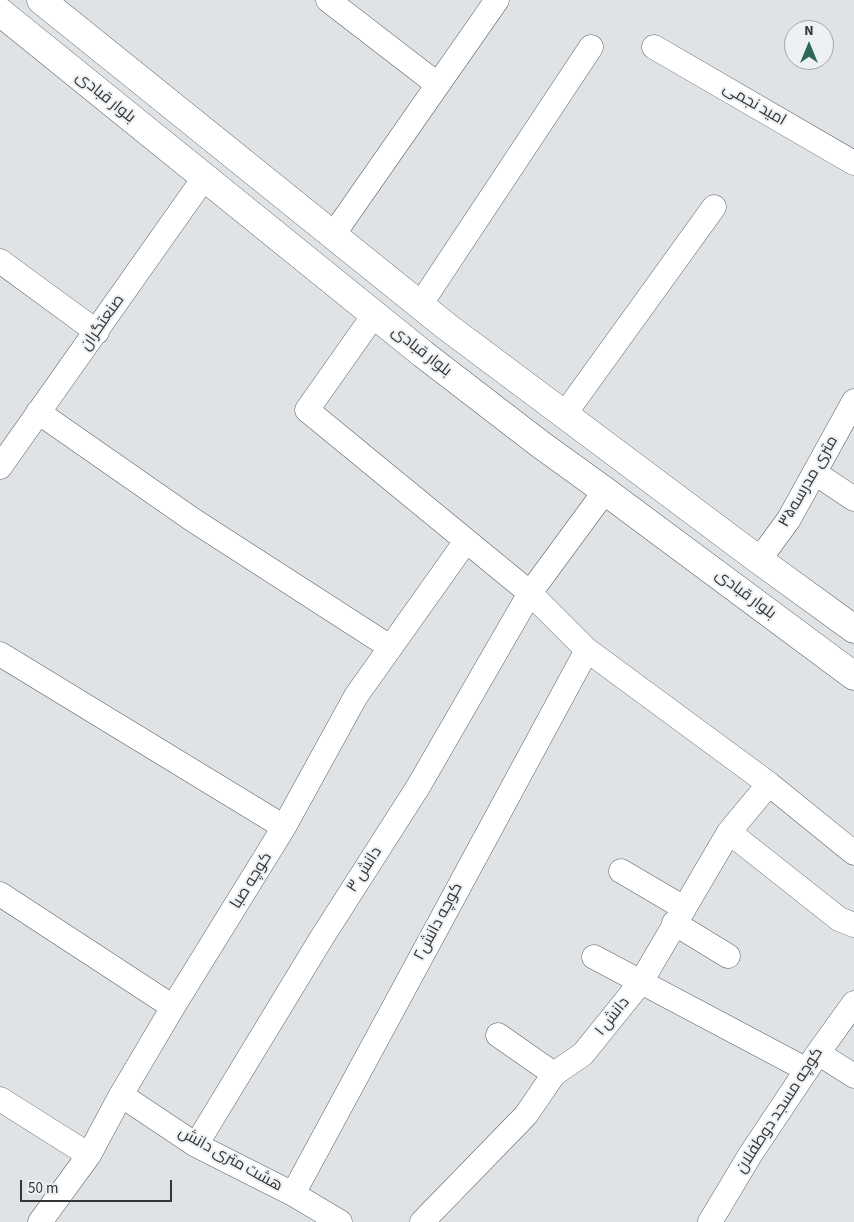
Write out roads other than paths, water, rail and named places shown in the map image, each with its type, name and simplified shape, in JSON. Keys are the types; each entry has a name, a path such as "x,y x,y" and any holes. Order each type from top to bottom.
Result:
{"street":[{"path":"328,0 437,84"},
{"path":"333,234 497,0"},
{"path":"53,4 446,326 854,629"},
{"name":"بلوار قبادی","path":"0,12 423,354 540,444 606,490 854,676"},
{"path":"420,305 591,47"},
{"name":"امید نجمی","path":"654,47 854,163"},
{"name":"صنعتگران","path":"0,467 204,178"},
{"path":"564,415 714,207"},
{"path":"0,261 97,332"},
{"path":"374,315 307,410 530,593 587,650 768,784 854,853"},
{"path":"423,354 446,326"},
{"name":"۳۵متری مدرسه","path":"759,560 790,519 854,401"},
{"path":"38,412 193,520 390,647"},
{"path":"814,473 854,499"},
{"name":"دانش ۳","path":"196,1145 321,939 418,787 530,593 606,490"},
{"name":"کوچه صبا","path":"40,1222 88,1155 121,1095 284,827 356,696 466,542"},
{"name":"کوچه دانش۲","path":"293,1194 587,650"},
{"path":"0,654 284,827"},
{"name":"دانش ۱","path":"422,1222 526,1115 554,1074 583,1054 641,982 729,832 768,784"},
{"path":"729,832 839,919 854,925"},
{"path":"621,871 728,956"},
{"path":"0,894 174,1007"},
{"path":"594,957 641,982 812,1061 854,1076"},
{"name":"کوچه مسجد دوطفلان","path":"710,1222 750,1155 812,1061 854,1003"},
{"path":"498,1034 554,1074"},
{"name":"هشت متری دانش","path":"121,1095 196,1145 293,1194 340,1222"},
{"path":"0,1099 88,1155"}]}
